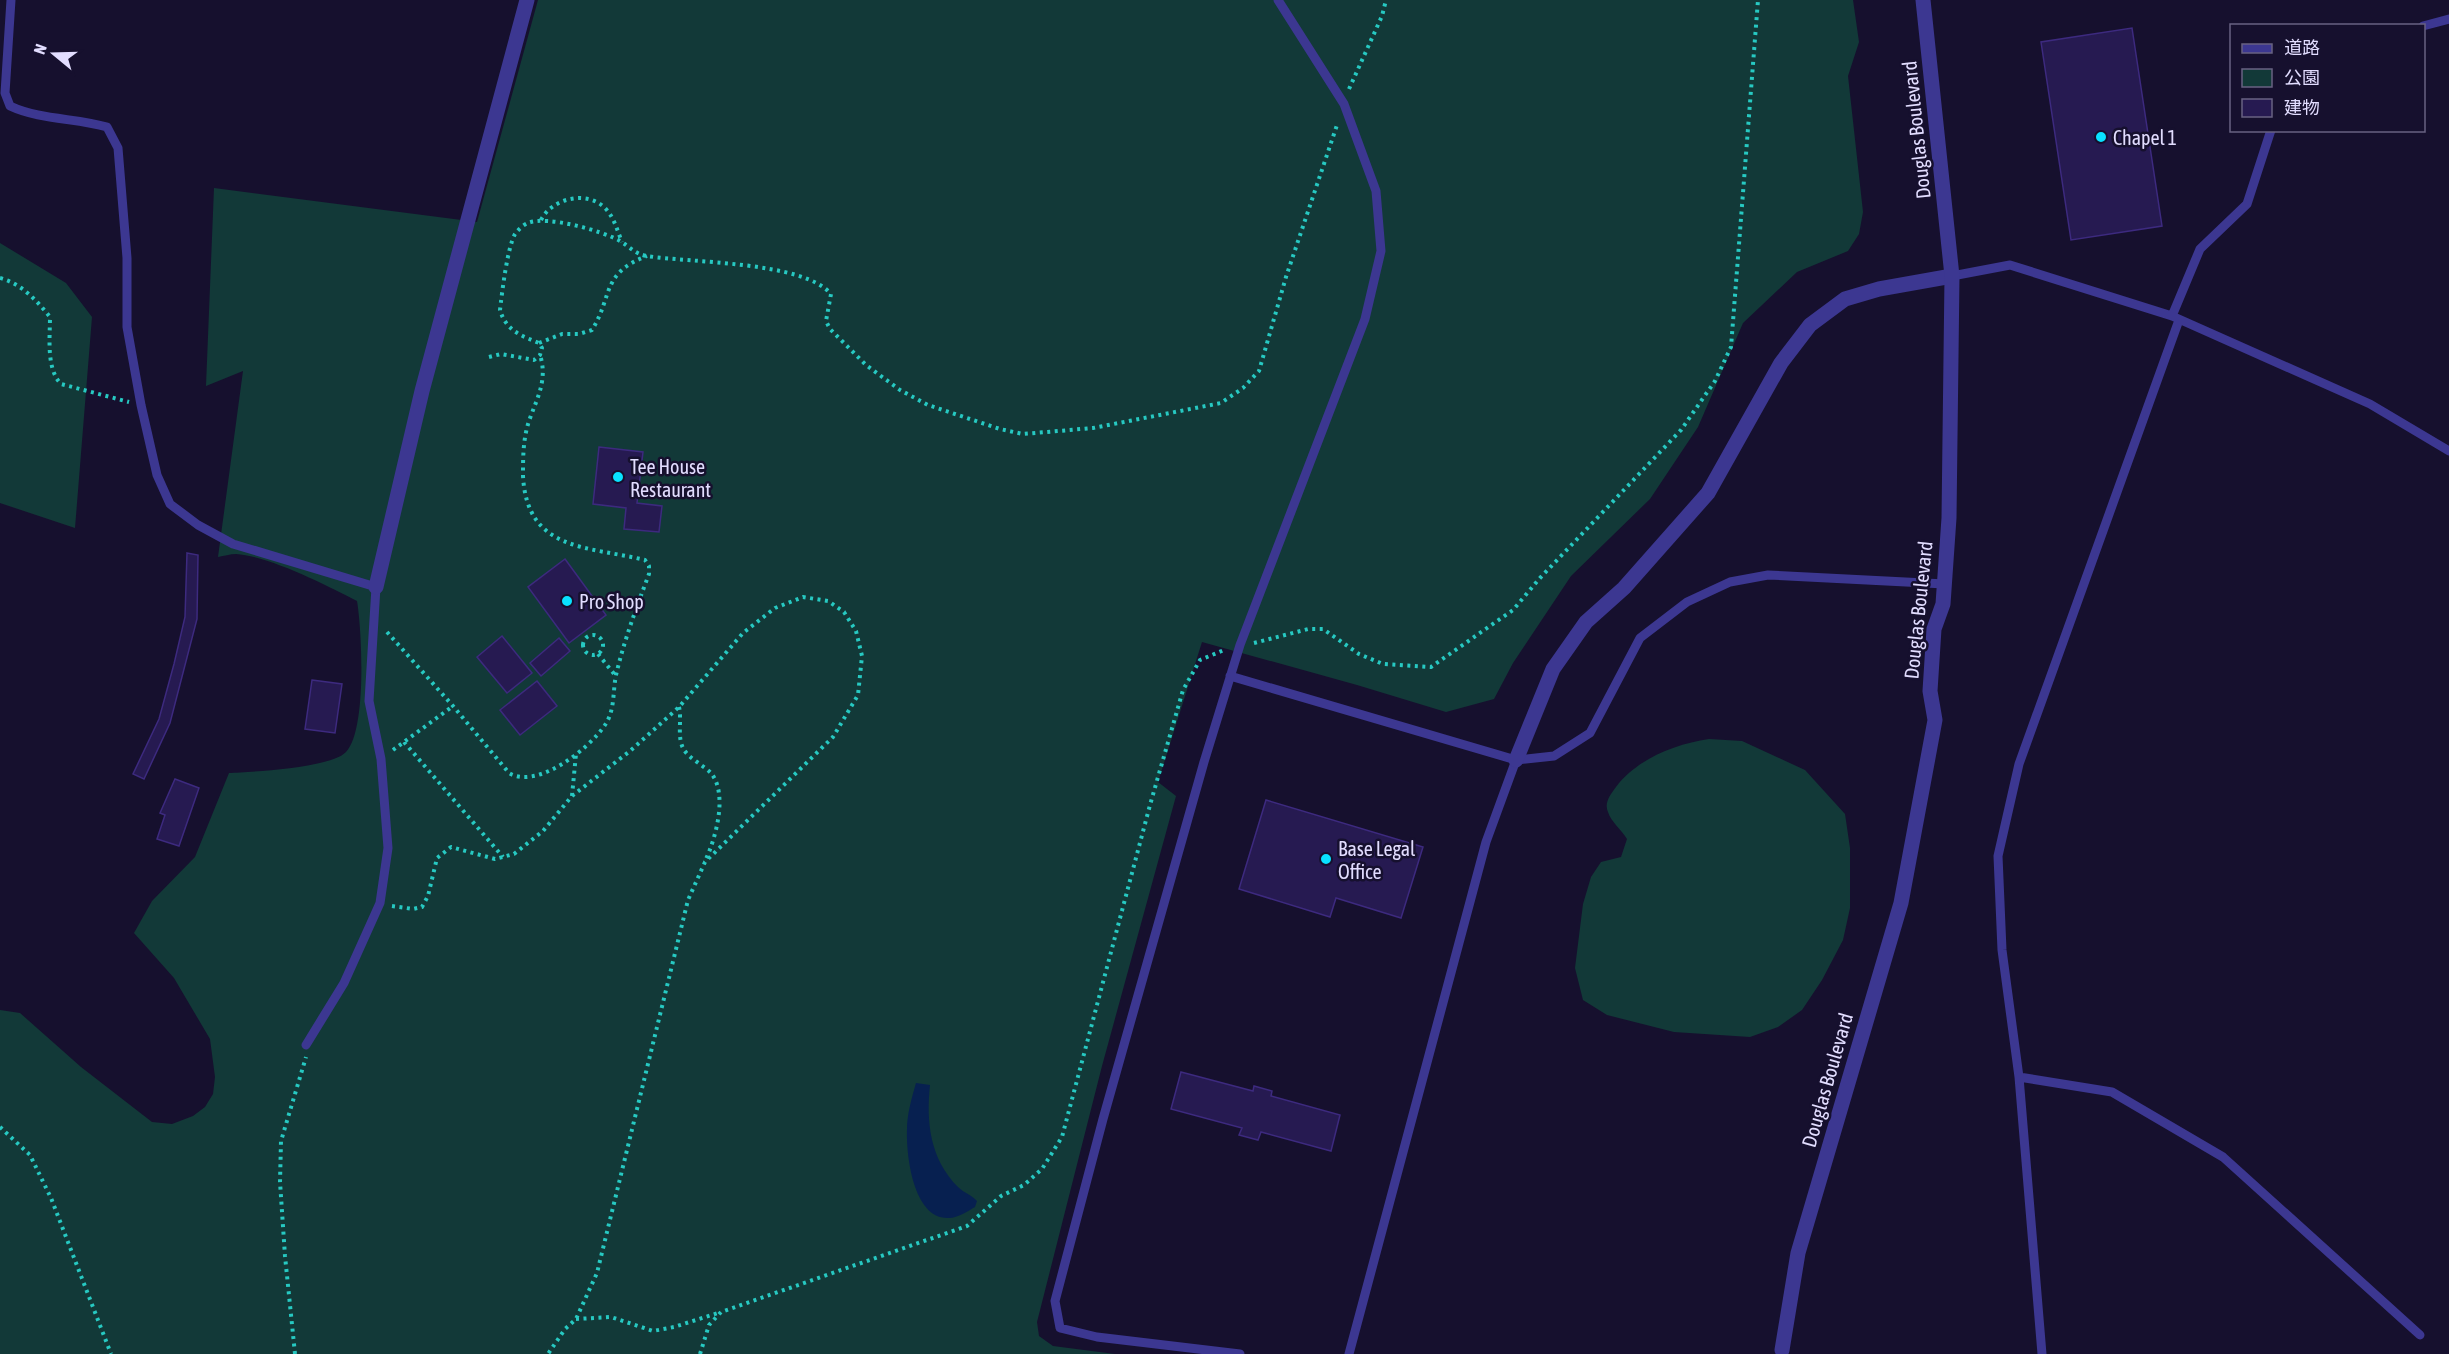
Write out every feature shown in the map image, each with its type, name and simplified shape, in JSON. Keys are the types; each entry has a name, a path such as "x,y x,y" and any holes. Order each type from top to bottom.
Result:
{"street":[{"path":"376,587 422,391 527,0"},
{"name":"Douglas Boulevard","path":"1781,1353 1798,1253 1901,903 1935,720 1930,691 1934,629 1943,604 1949,518 1952,276 1923,0"},
{"path":"1515,760 1553,669 1587,622 1624,588 1708,493 1781,363 1810,325 1845,299 1879,289 1952,276"}],"lane":[{"path":"10,0 5,93 10,106 23,112 86,121 107,127 118,148 127,258 127,327 157,475 170,504 233,544 376,587 369,701 381,759 388,848 380,903 344,983 306,1045"},
{"path":"1240,1354 1097,1337 1060,1328 1055,1301 1103,1119 1230,676 1365,319 1381,251 1376,191 1344,104 1278,0"},
{"path":"2425,25 2449,19"},
{"path":"2042,1354 2019,1077 2002,950 1998,856 2019,764 2200,249 2247,204 2270,132"},
{"path":"1952,276 2010,265 2176,318 2370,404 2449,450"},
{"path":"1230,676 1515,760 1554,756 1590,733 1640,638 1687,602 1730,582 1768,575 1945,585"},
{"path":"1348,1354 1485,842 1515,760"},
{"path":"2019,1077 2112,1092 2223,1157 2420,1335"}],"path":[{"path":"374,619 453,706 509,773 515,777 523,779 544,774 576,753 606,724 614,701 615,675 649,574 649,566 645,560 599,553 572,544 548,533 532,516 524,488 522,453 528,423 544,375 540,355 542,348 539,343 516,334 503,319 500,310 515,233 527,223 541,220 599,231 622,242 635,254 718,261 808,279 826,287 831,294 826,321 830,329 866,365 900,390 928,405 1000,429 1023,434 1047,434 1093,428 1221,403 1243,388 1259,371 1287,277 1344,104 1383,16 1386,0"},
{"path":"576,1319 611,1317 653,1331 722,1312 967,1226 1001,1196 1024,1185 1042,1169 1062,1137 1150,805 1183,690 1200,660 1240,645 1308,630 1323,629 1359,654 1383,664 1431,667 1513,610 1540,578 1681,429 1715,381 1731,346 1758,0"},
{"path":"541,220 544,214 556,204 579,197 597,202 612,217 622,242"},
{"path":"539,343 562,334 579,334 592,330 599,320 610,284 618,273 633,262 648,256"},
{"path":"0,278 8,280 33,296 51,317 50,348 53,371 55,378 61,384 141,405"},
{"path":"489,357 501,354 534,360 540,355"},
{"path":"380,903 402,908 422,907 428,896 437,858 451,847 495,860 514,854 543,831 572,796 630,751 679,707 743,633 775,608 803,597 828,601 844,612 856,631 861,656 858,695 833,737 705,862"},
{"path":"596,636 601,640 602,646 598,654 592,655 585,652 583,646 587,638 596,636"},
{"path":"598,654 615,675"},
{"path":"381,759 453,706"},
{"path":"548,1354 565,1329 576,1319 597,1273 688,900 715,840 718,793 712,775 684,750 680,732 679,707"},
{"path":"404,742 503,858"},
{"path":"572,796 576,753"},
{"path":"295,1354 284,1245 280,1182 281,1141 306,1063 306,1045"},
{"path":"0,1127 30,1155 43,1181 111,1354"},
{"path":"700,1354 709,1325 722,1312"}],"green space":[{"path":"538,0 1853,0 1859,42 1848,76 1863,212 1859,234 1848,251 1797,272 1743,323 1698,427 1650,499 1571,576 1513,663 1494,699 1446,712 1202,642 1158,782 1176,796 1102,1066 1037,1322 1039,1336 1053,1346 1115,1354 0,1354 0,1010 20,1013 81,1067 152,1122 172,1124 193,1116 205,1107 213,1094 215,1077 210,1039 174,978 134,933 152,901 195,857 229,773 290,768 325,762 338,757 346,752 353,740 357,723 361,656 357,601 265,560 236,554 218,557 243,371 206,386 214,188 477,222"},
{"path":"0,243 66,283 92,317 75,528 0,503"},
{"path":"1709,739 1742,741 1805,770 1845,814 1850,848 1850,908 1843,940 1822,980 1802,1010 1778,1027 1750,1037 1674,1032 1607,1015 1583,1000 1575,968 1583,904 1591,877 1601,862 1621,857 1627,839 1608,812 1607,802 1610,796 1635,768 1658,754"}],"water":[{"path":"916,1083 930,1085 930,1126 941,1164 958,1187 977,1201 975,1207 956,1217 937,1216 927,1208 914,1184 908,1154 907,1129"}],"building":[{"path":"2132,28 2162,226 2071,240 2041,42"},
{"name":"Tee House Restaurant","path":"599,447 643,452 637,503 662,506 659,532 624,529 626,508 593,504"},
{"path":"187,553 198,555 197,619 170,723 144,779 133,774 159,719 174,664 185,617"},
{"name":"Pro Shop","path":"565,559 606,615 569,643 528,587"},
{"path":"502,636 532,673 507,693 477,657"},
{"path":"559,638 570,651 541,676 530,663"},
{"path":"312,680 342,684 335,733 305,729"},
{"path":"537,681 557,706 520,735 500,710"},
{"path":"175,779 199,788 179,846 157,839 165,815 160,813"},
{"path":"1266,800 1423,847 1401,918 1336,898 1330,917 1239,889"},
{"path":"1181,1072 1253,1091 1254,1086 1272,1091 1271,1096 1340,1115 1331,1151 1261,1132 1258,1140 1239,1135 1242,1128 1171,1109"}],"place":[{"name":"Chapel 1","path":"2101,137"},
{"name":"Tee House Restaurant","path":"618,477"},
{"name":"Pro Shop","path":"567,601"},
{"name":"Base Legal Office","path":"1326,859"}]}
